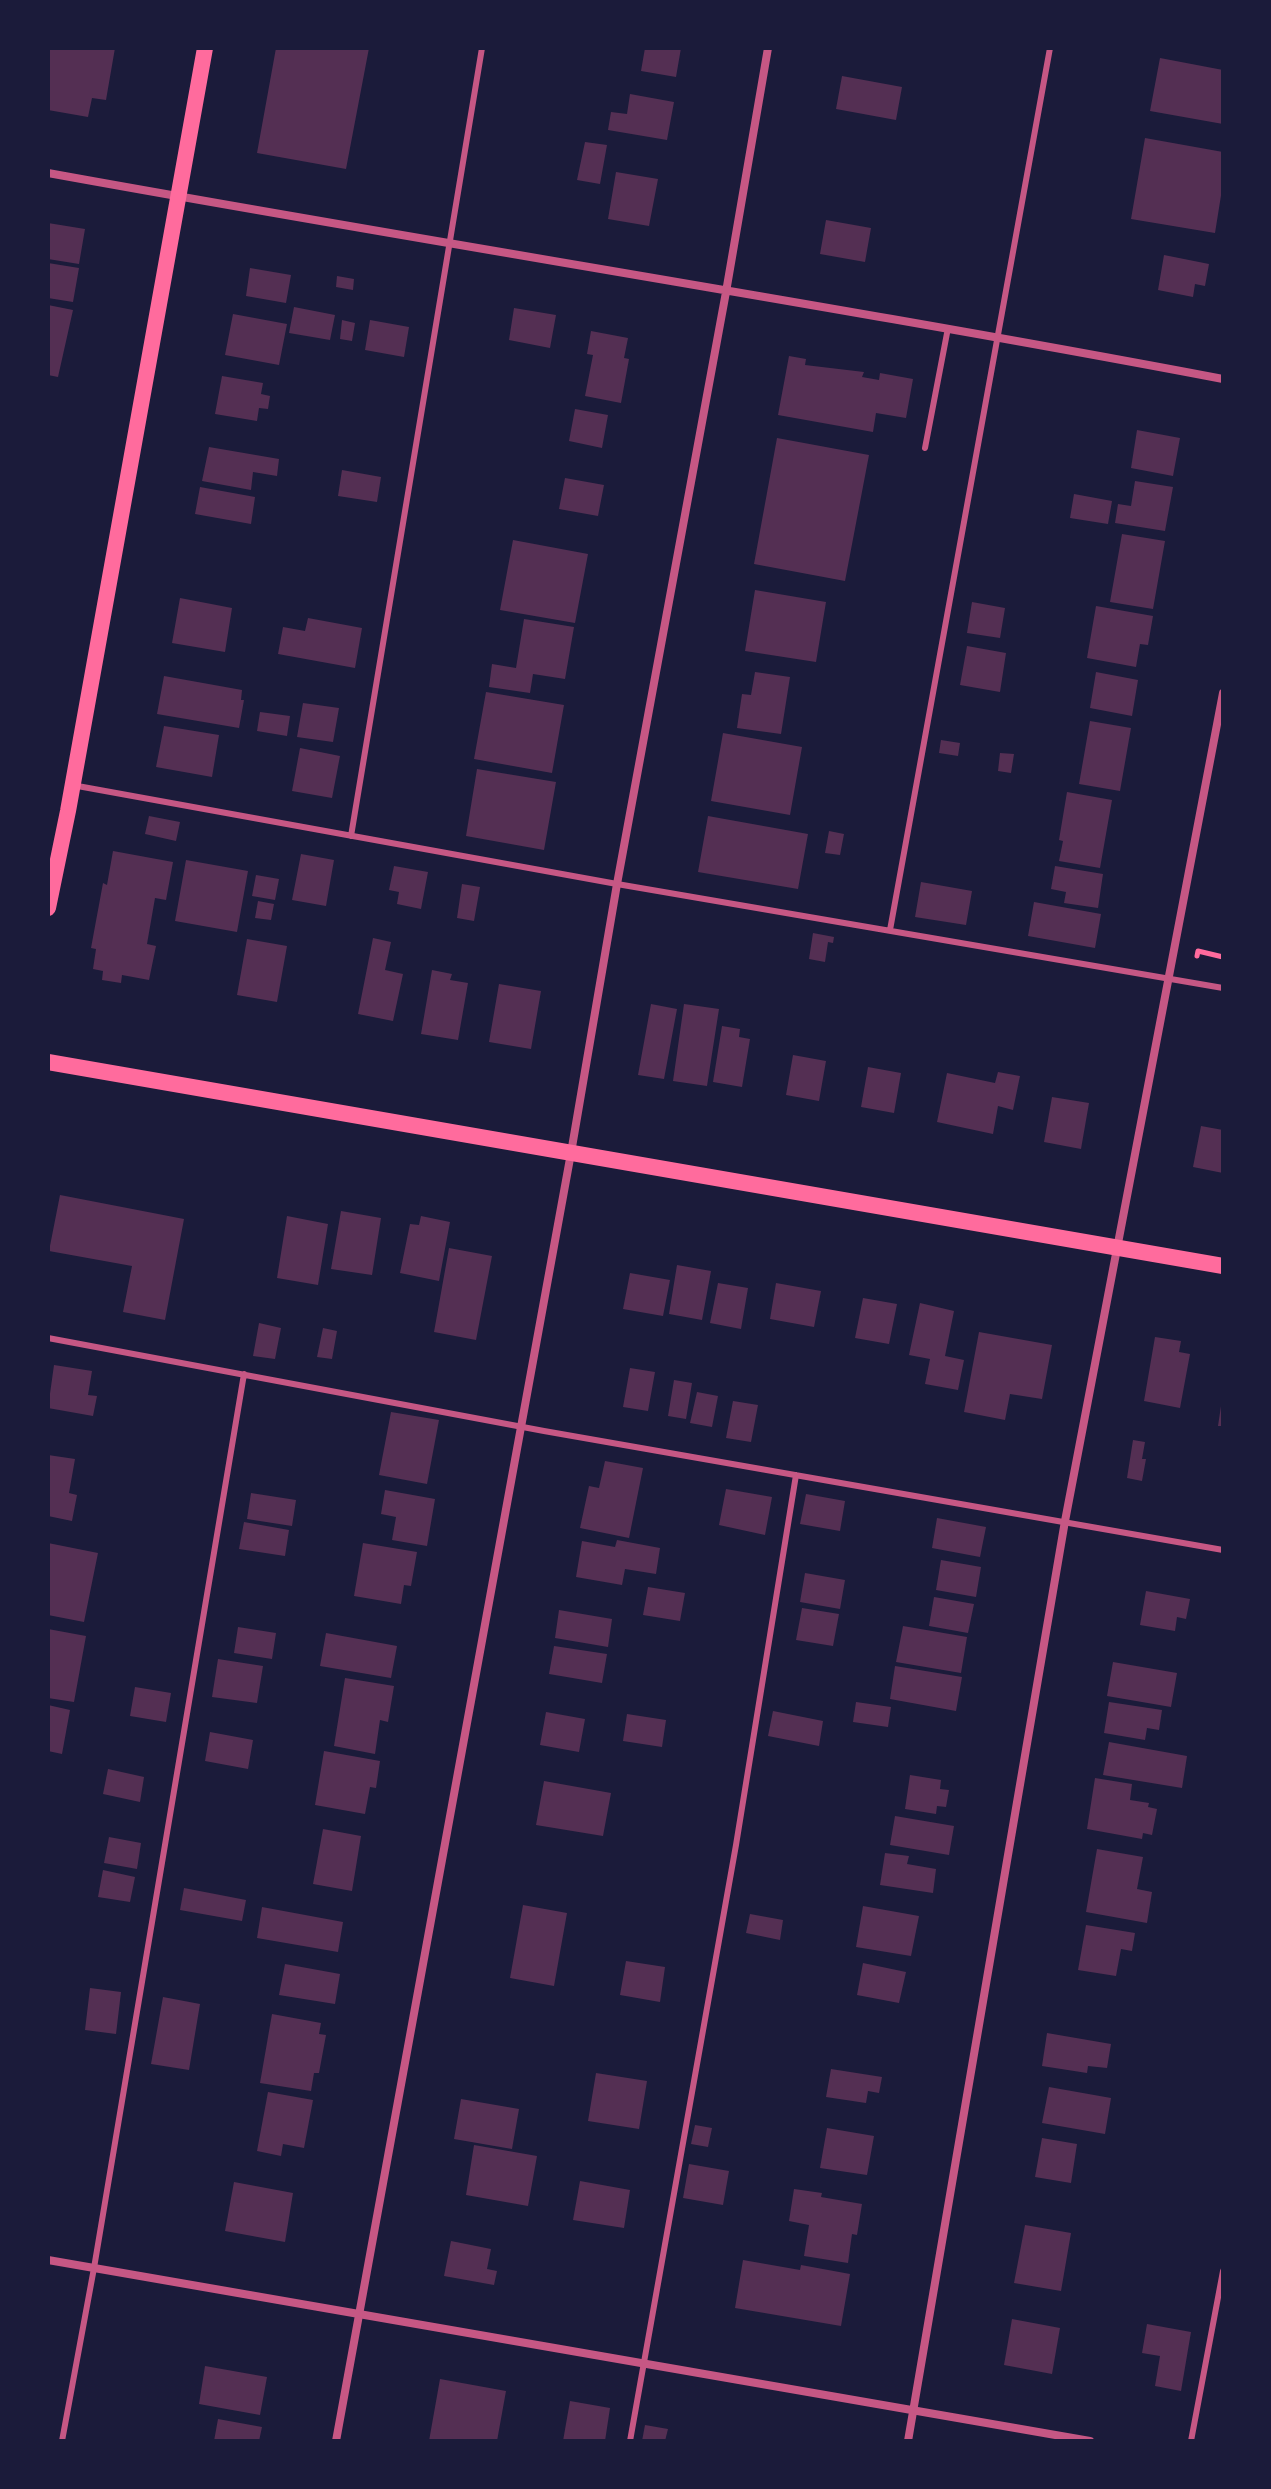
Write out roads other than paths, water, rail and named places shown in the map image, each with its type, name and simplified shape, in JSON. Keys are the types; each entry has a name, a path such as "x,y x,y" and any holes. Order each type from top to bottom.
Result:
{"main road":[{"path":"48,908 205,48"},
{"path":"48,1062 1223,1266"}],"street":[{"path":"336,2441 571,1153 768,48"},
{"path":"48,173 948,328 1223,379"},
{"path":"908,2441 1065,1521 1223,693"},
{"path":"48,2260 1090,2441"}],"lane":[{"path":"351,836 482,48"},
{"path":"890,930 1050,48"},
{"path":"925,448 948,328"},
{"path":"72,785 617,884 1223,988"},
{"path":"48,1338 521,1426 1223,1550"},
{"path":"62,2441 94,2268 244,1374"},
{"path":"630,2441 736,1845 796,1475"},
{"path":"1191,2441 1223,2271"}]}
